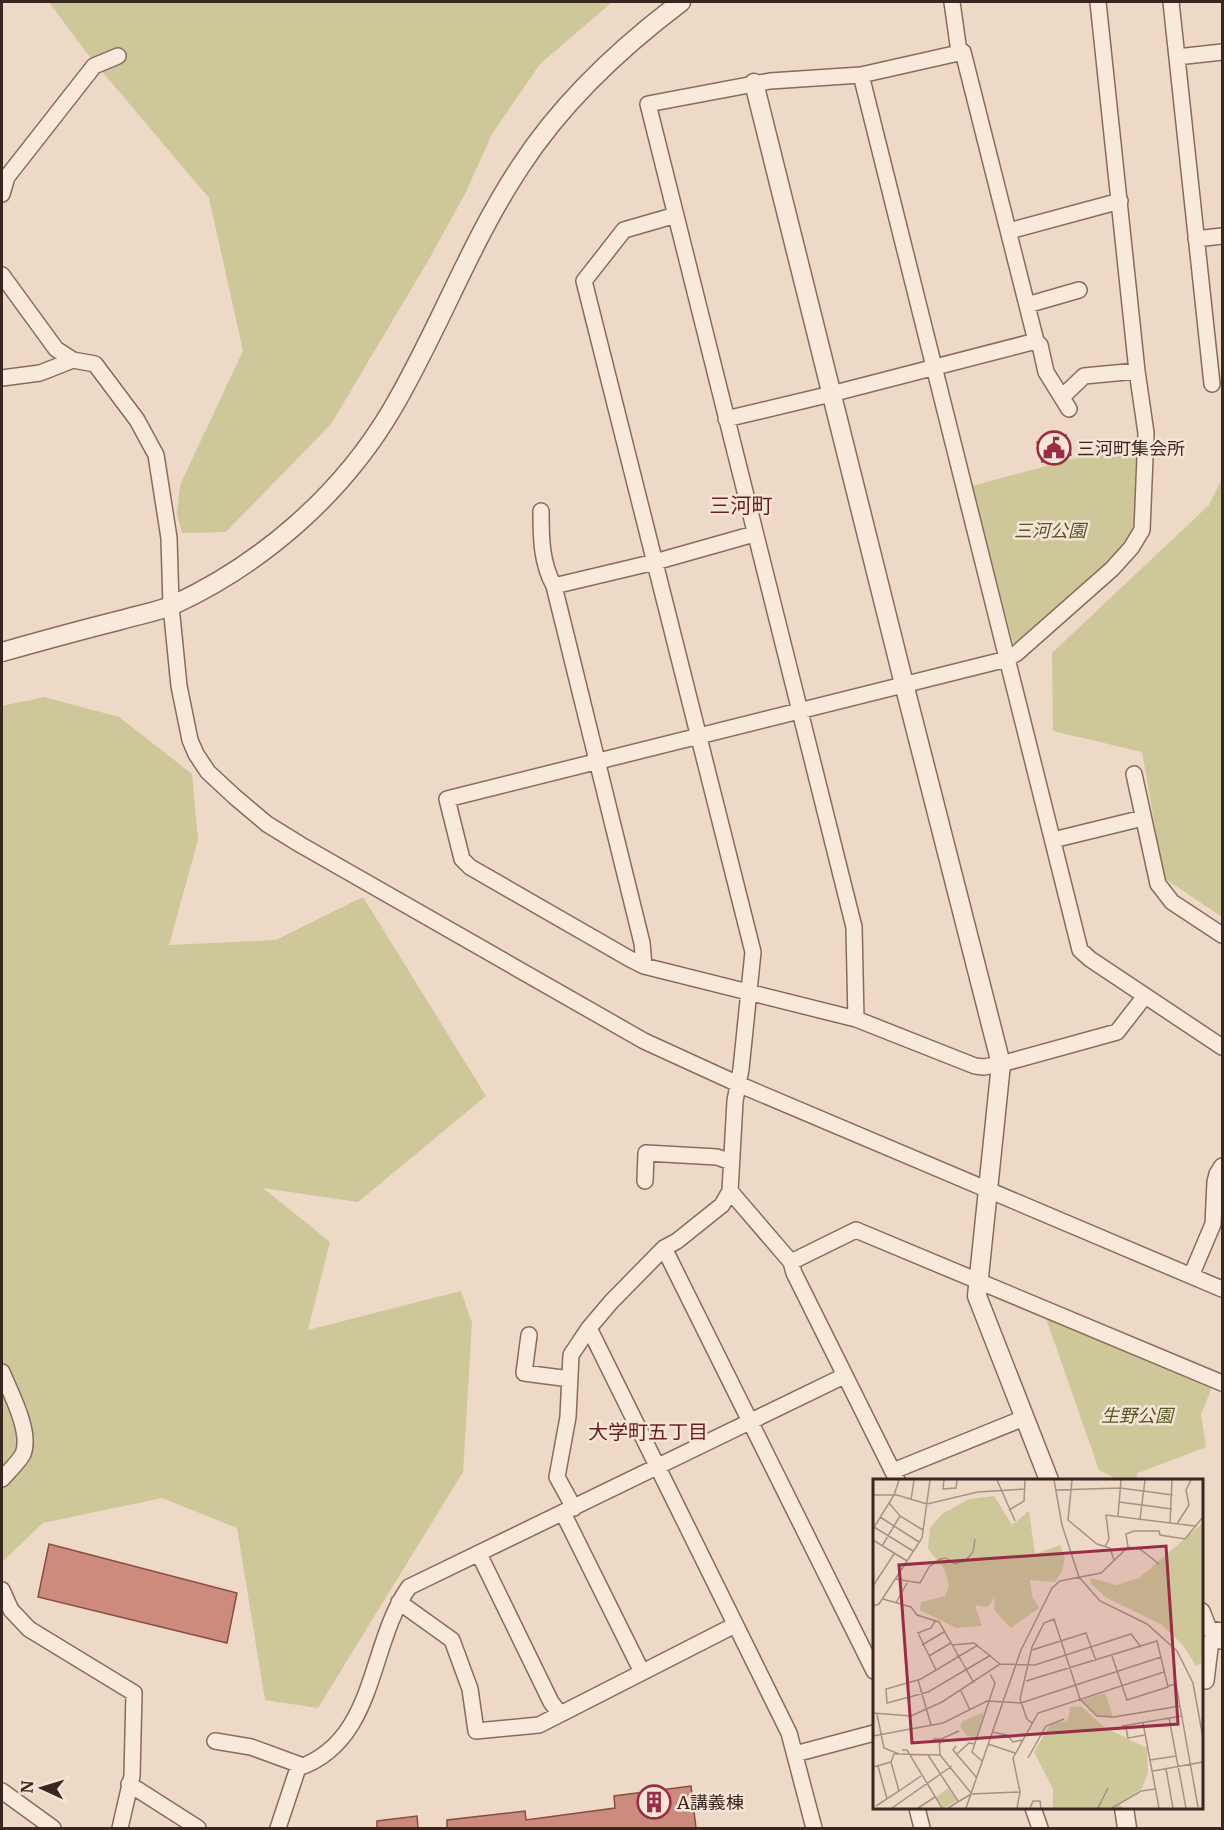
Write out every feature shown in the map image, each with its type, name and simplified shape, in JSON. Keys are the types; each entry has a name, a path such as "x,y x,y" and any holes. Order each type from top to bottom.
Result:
{"street":[{"path":"2,652 171,606 243,566 296,525 343,476 390,412 423,352 486,223 522,164 578,94 609,61 643,30 681,2"},
{"path":"952,2 959,52"},
{"path":"1098,2 1137,371 1146,433 1142,530 1131,548 1112,569 1017,653 1007,659 447,799 462,859 470,867 630,959 644,966 856,1019 964,1063 984,1067 1001,1064 1117,1032 1145,996"},
{"path":"1171,2 1212,384"},
{"path":"856,1019 854,927 648,104 754,83 861,75 963,52 1046,372 1066,403 1084,376 1137,371"},
{"path":"1177,57 1222,52"},
{"path":"2,195 8,177 94,66 118,56"},
{"path":"861,75 1080,950 1222,1047"},
{"path":"754,83 903,684 1001,1064 977,1296 1049,1479"},
{"path":"1009,231 1120,201"},
{"path":"642,1672 568,1510 557,1477 568,1417 571,1355 589,1328 611,1302 664,1248 677,1241 722,1204 730,1191 735,1101 753,952 584,281 624,230 676,215"},
{"path":"1196,239 1222,236"},
{"path":"2,275 56,350 73,360 95,364 137,420 156,455 169,538 171,606 179,686 190,740 208,772 267,824 644,1041 738,1084 1222,1289"},
{"path":"1027,305 1079,290"},
{"path":"726,419 1036,340"},
{"path":"2,378 40,373 73,360"},
{"path":"541,511 542,551 554,586 642,944 644,966"},
{"path":"554,586 655,562 754,534"},
{"path":"1134,774 1158,884 1172,902 1222,935"},
{"path":"1053,840 1143,818"},
{"path":"645,1181 646,1153 717,1157 731,1162"},
{"path":"1191,1276 1213,1224 1215,1182 1222,1166"},
{"path":"730,1191 790,1262 895,1476 1024,1418"},
{"path":"790,1262 856,1230 1222,1383"},
{"path":"664,1248 873,1669"},
{"path":"589,1328 789,1733 814,1828"},
{"path":"529,1335 524,1373 570,1379"},
{"path":"2,1372 21,1420 25,1440 22,1455 2,1479"},
{"path":"279,1828 298,1768 320,1757 351,1729 367,1695 378,1654 399,1602 409,1587 844,1376"},
{"path":"480,1554 551,1702 560,1714"},
{"path":"2,1590 11,1610 28,1629 134,1693 132,1776 120,1828"},
{"path":"399,1602 452,1640 470,1689 476,1731 539,1725 735,1625"},
{"path":"1203,1614 1209,1629 1222,1631"},
{"path":"1206,1681 1211,1640 1222,1641"},
{"path":"795,1754 873,1733"},
{"path":"215,1742 251,1747 303,1766"},
{"path":"129,1784 198,1828"},
{"path":"2,1791 53,1828"},
{"path":"917,1809 922,1828"},
{"path":"1033,1809 1040,1828"},
{"path":"1124,1809 1127,1828"}],"green space":[{"path":"49,2 612,2 540,64 492,134 465,194 428,261 331,424 226,532 182,533 177,514 180,485 243,351 209,198 89,56"},
{"name":"三河公園","path":"1138,444 1134,525 1127,546 1014,646 972,486 1087,455"},
{"path":"1222,479 1222,917 1164,878 1142,752 1053,731 1052,653 1209,505"},
{"path":"44,697 119,717 192,774 198,840 169,945 276,940 363,897 486,1096 358,1202 263,1188 330,1242 308,1330 461,1291 472,1323 463,1472 318,1708 265,1700 237,1528 162,1498 43,1523 2,1562 2,706"},
{"name":"生野公園","path":"1046,1318 1212,1387 1201,1415 1206,1447 1138,1473 1135,1479 1117,1479 1099,1470"}],"building":[{"name":"三河町集会所","path":"1066,435 1071,455 1042,462 1037,442"},
{"path":"49,1544 237,1593 227,1643 38,1597"},
{"name":"A講義棟","path":"691,1786 696,1828 447,1828 447,1820 525,1811 526,1820 615,1808 614,1796"},
{"path":"417,1816 418,1828 377,1828 377,1821"}],"place":[{"name":"三河町集会所","path":"1054,448"},
{"name":"A講義棟","path":"654,1802"}],"district":[{"name":"三河町","path":"741,505"},
{"name":"大学町五丁目","path":"648,1431"}]}
